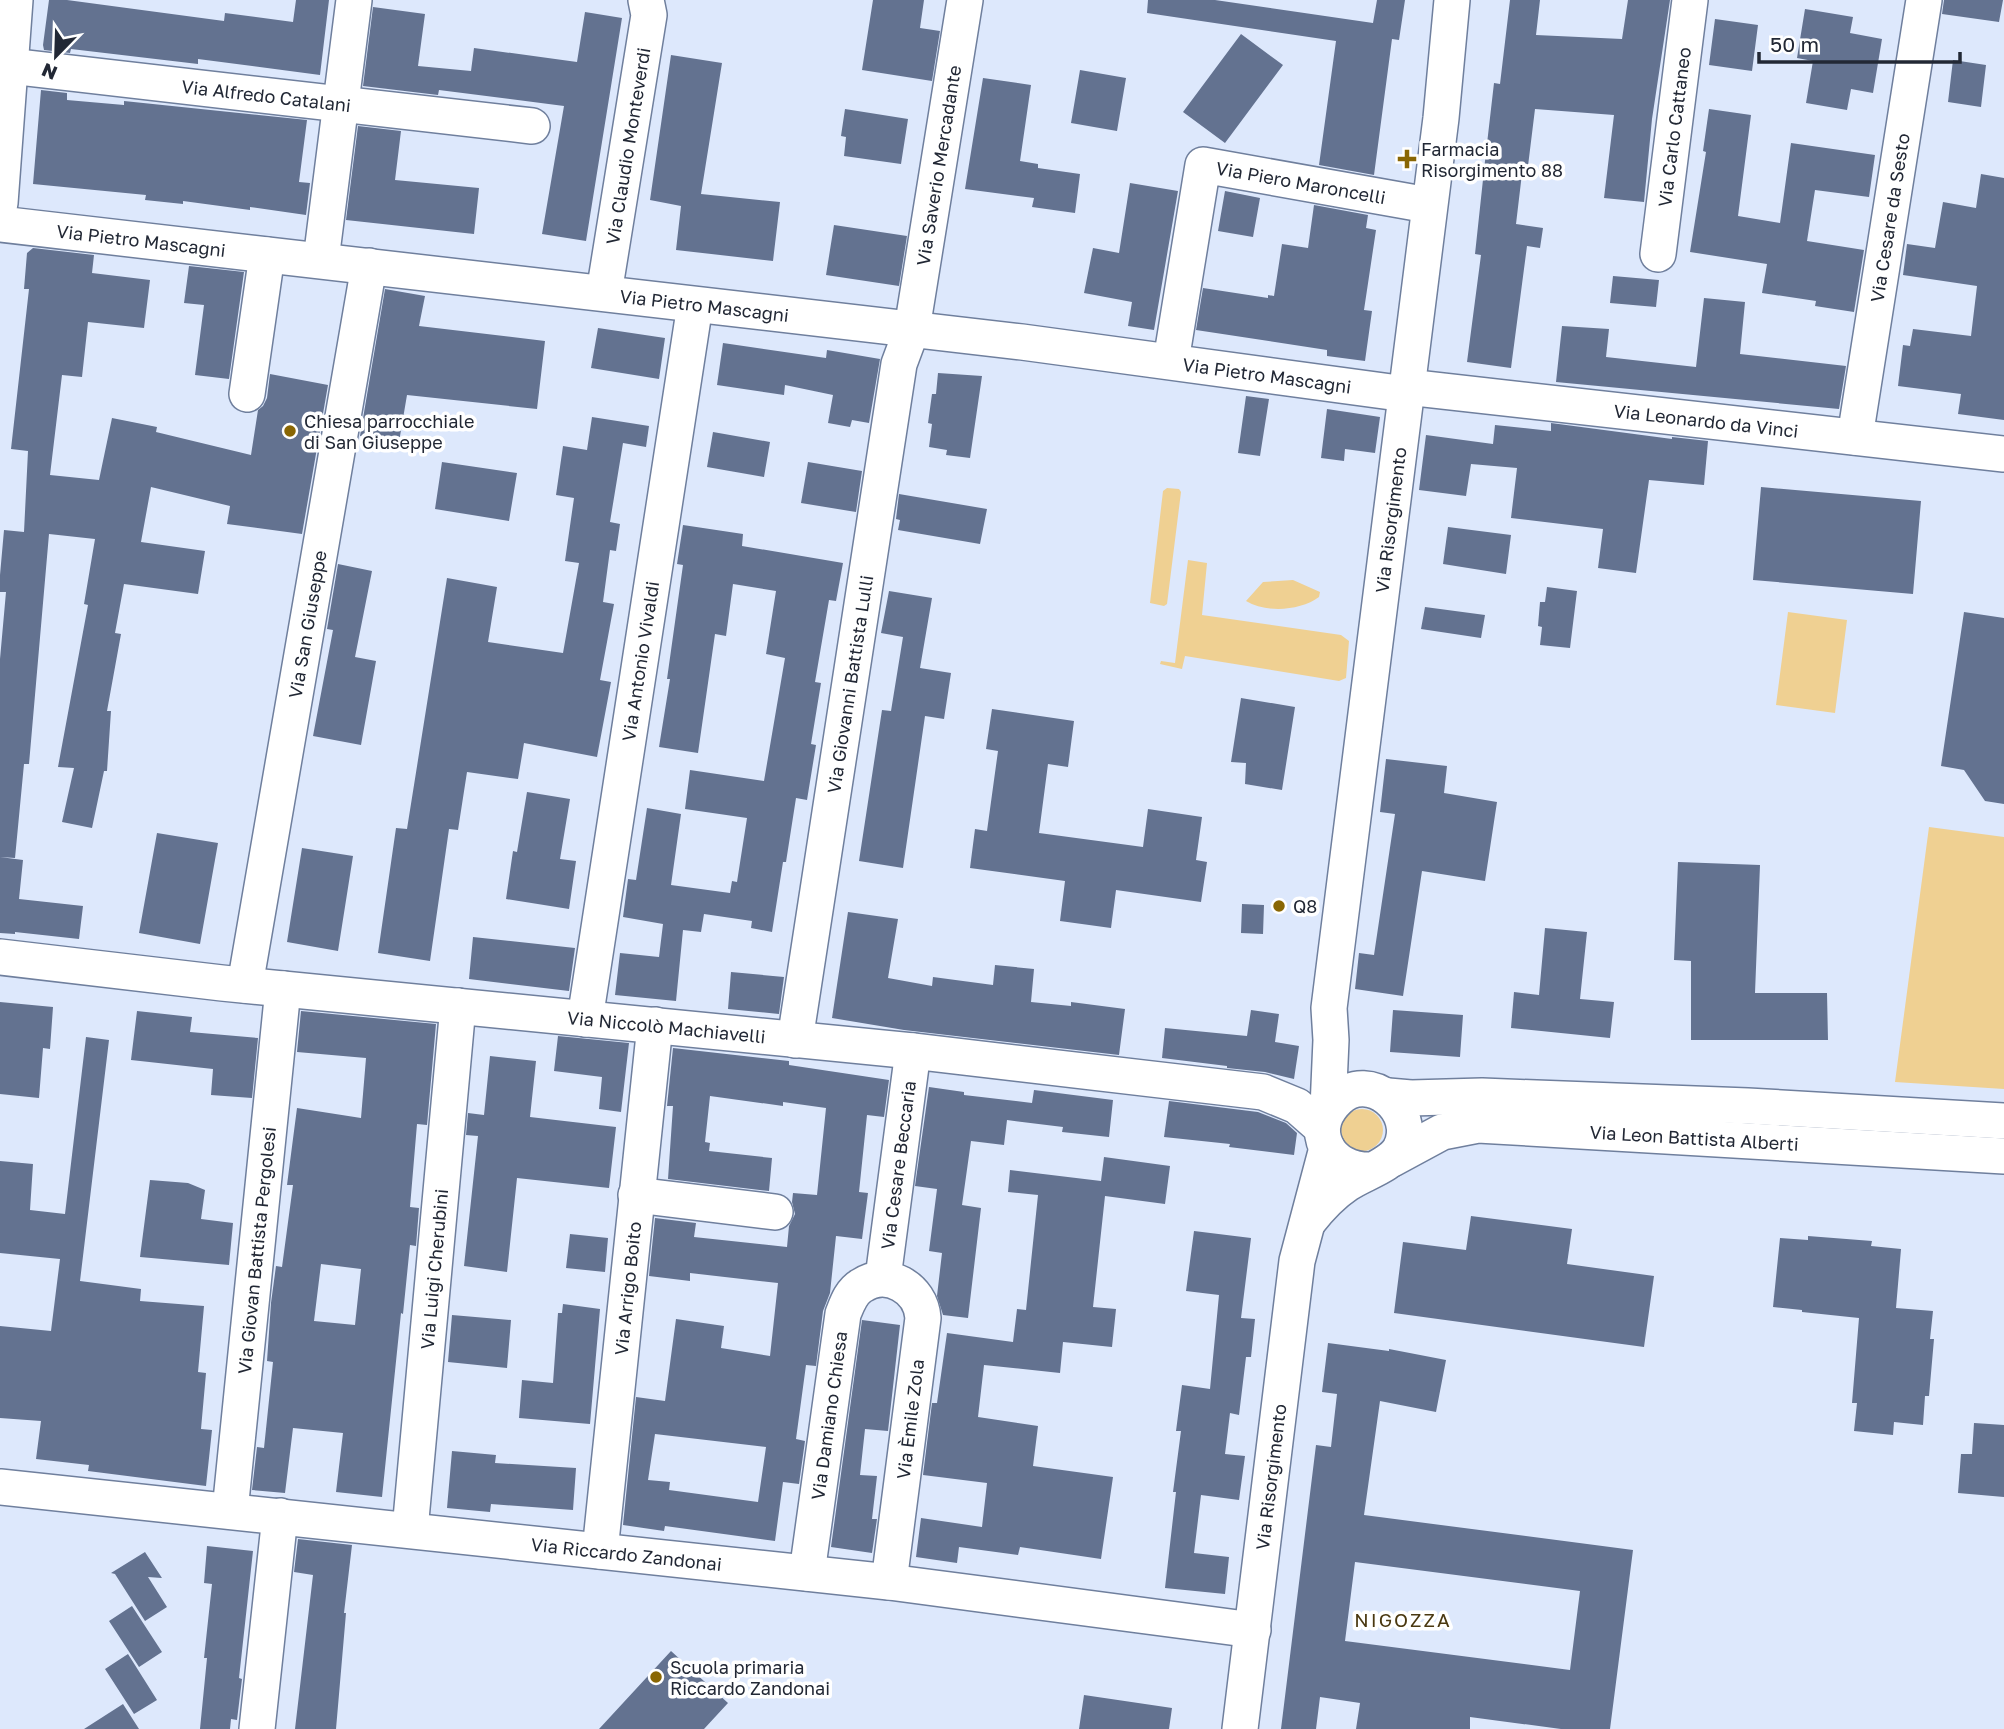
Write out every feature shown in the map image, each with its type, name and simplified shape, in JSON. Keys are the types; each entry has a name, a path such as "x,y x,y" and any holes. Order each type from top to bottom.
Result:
{"street":[{"path":"0,203 5,65 15,0"},
{"path":"321,260 354,0"},
{"name":"Via Saverio Mercadante","path":"912,329 965,0"},
{"name":"Via Risorgimento","path":"1240,1729 1297,1261 1326,1128 1331,1040 1329,1008 1445,83 1452,0"},
{"name":"Via Carlo Cattaneo","path":"1658,254 1690,0"},
{"name":"Via Cesare da Sesto","path":"1855,437 1924,0"},
{"name":"Via Claudio Monteverdi","path":"604,293 646,15"},
{"name":"Via Alfredo Catalani","path":"5,65 532,126"},
{"name":"Via Piero Maroncelli","path":"1171,361 1203,166 1428,205"},
{"name":"Via Pietro Mascagni","path":"0,224 912,329 1407,390"},
{"path":"247,394 267,255"},
{"name":"Via San Giuseppe","path":"245,985 369,266"},
{"name":"Via Antonio Vivaldi","path":"585,1018 695,305"},
{"name":"Via Giovanni Battista Lulli","path":"795,1040 899,364 912,329"},
{"name":"Via Leonardo da Vinci","path":"1407,390 2004,454"},
{"name":"Via Niccolò Machiavelli","path":"0,957 283,989 914,1051 1263,1092 1297,1106 1326,1128"},
{"name":"Via Giovan Battista Pergolesi","path":"230,1511 283,989"},
{"name":"Via Luigi Cherubini","path":"410,1530 458,1006"},
{"name":"Via Arrigo Boito","path":"600,1550 655,1025"},
{"path":"1331,1040 1376,1092 1396,1104 1405,1127 1399,1150 1382,1164 1358,1170 1335,1159 1326,1128 1343,1093 1376,1092"},
{"name":"Via Cesare Beccaria","path":"884,1278 914,1051"},
{"name":"Via Leon Battista Alberti","path":"1376,1092 1411,1098 1482,1096 1748,1106 2004,1121"},
{"name":"Via Leon Battista Alberti","path":"1382,1164 1442,1132 1479,1125 2004,1156"},
{"name":"Via Risorgimento","path":"1306,1224 1344,1185 1382,1164"},
{"path":"636,1195 775,1212"},
{"name":"Via Damiano Chiesa","path":"807,1573 842,1314 853,1293 860,1286 884,1278"},
{"name":"Via Èmile Zola","path":"884,1278 911,1290 918,1297 923,1318 889,1582"},
{"name":"Via Riccardo Zandonai","path":"0,1487 889,1582 1253,1630"},
{"path":"257,1729 280,1516"}],"shaded area":[{"path":"1167,488 1179,489 1181,492 1167,604 1164,606 1150,603 1163,491"},
{"path":"1188,560 1207,563 1202,615 1341,635 1349,641 1346,678 1339,681 1185,656 1182,669 1160,664 1161,661 1175,663"},
{"path":"1293,580 1320,592 1319,597 1293,608 1283,609 1263,607 1246,601 1263,582"},
{"path":"1788,612 1847,620 1835,713 1776,705"},
{"path":"1929,827 2004,837 2004,1089 1895,1082"},
{"path":"1362,1109 1377,1115 1383,1130 1377,1145 1362,1151 1347,1145 1341,1130 1347,1115"}],"building":[{"path":"49,0 67,0 224,21 225,13 293,22 296,0 329,0 320,75 198,59 198,64 71,49 70,53 44,50"},
{"path":"873,0 924,0 920,28 940,31 932,81 862,70"},
{"path":"1148,0 1215,0 1373,23 1377,0 1405,0 1399,40 1392,39 1374,175 1319,165 1336,41 1147,13"},
{"path":"1510,0 1540,0 1536,35 1622,39 1628,0 1670,0 1652,119 1644,202 1604,198 1614,115 1535,109 1528,166 1523,165 1516,224 1543,228 1540,248 1527,246 1511,368 1467,362 1481,255 1475,254 1494,83 1500,84"},
{"path":"1944,0 2003,0 1999,22 1942,14"},
{"path":"373,7 425,14 418,66 471,71 474,48 577,62 585,12 622,18 586,241 542,234 564,106 439,90 438,95 363,86"},
{"path":"1805,9 1853,17 1850,33 1882,39 1873,93 1851,89 1847,110 1806,103 1813,61 1797,58"},
{"path":"1715,19 1758,25 1752,71 1709,65"},
{"path":"1241,34 1283,65 1225,143 1183,112"},
{"path":"671,55 722,63 701,194 780,202 773,261 676,250 681,206 650,200"},
{"path":"1953,60 1986,65 1981,107 1948,102"},
{"path":"1080,70 1126,78 1117,131 1071,123"},
{"path":"983,78 1031,85 1020,161 1038,164 1038,168 1080,174 1075,213 1032,207 1034,198 965,189"},
{"path":"41,90 67,93 67,100 124,105 124,101 307,120 299,182 310,183 306,215 250,207 250,210 183,201 183,204 145,200 146,195 33,184"},
{"path":"845,109 908,119 901,164 844,156 846,137 841,136"},
{"path":"1709,109 1751,115 1738,216 1780,223 1791,143 1875,155 1869,197 1815,190 1807,241 1864,250 1854,312 1815,306 1816,301 1762,293 1767,264 1690,252 1706,152 1703,151"},
{"path":"358,126 401,131 395,180 479,188 474,234 346,220"},
{"path":"1981,174 2004,178 2004,420 1958,414 1961,394 1898,386 1903,345 1910,346 1913,329 1971,336 1977,286 1903,275 1907,244 1935,248 1943,202 1976,208"},
{"path":"1130,183 1178,191 1154,330 1128,326 1132,302 1084,293 1093,248 1119,253"},
{"path":"1225,191 1260,198 1253,237 1218,231"},
{"path":"1314,205 1368,215 1366,228 1376,230 1364,310 1372,311 1365,361 1327,356 1327,350 1196,330 1203,288 1268,298 1268,295 1274,296 1282,244 1308,248"},
{"path":"834,225 907,236 899,286 826,275"},
{"path":"33,248 94,255 92,273 150,280 144,328 88,322 82,377 62,375 50,475 99,480 112,418 157,427 156,432 251,455 258,410 267,398 270,374 328,385 302,534 227,524 230,506 151,487 141,542 205,551 198,594 124,584 115,633 121,634 107,711 111,711 107,771 104,771 92,828 62,822 74,768 58,767 88,605 84,604 95,539 49,534 29,764 24,764 15,858 0,857 0,659 6,592 0,592 0,575 4,530 24,532 28,451 11,449 29,289 24,289 27,253"},
{"path":"189,266 244,272 229,379 195,375 204,305 184,303"},
{"path":"1613,276 1659,280 1656,307 1610,303"},
{"path":"385,289 425,296 419,326 545,341 537,409 407,395 399,442 360,436"},
{"path":"1704,298 1745,302 1740,354 1846,366 1839,409 1556,382 1562,326 1609,329 1606,357 1696,367"},
{"path":"598,328 665,338 659,379 591,368"},
{"path":"723,343 826,358 827,350 880,359 869,423 852,420 850,427 828,423 833,395 785,385 784,395 717,385"},
{"path":"938,373 982,376 970,458 946,455 947,450 929,447 932,424 928,423 932,394 936,394"},
{"path":"1246,396 1269,399 1260,456 1238,453"},
{"path":"1327,409 1380,417 1375,453 1345,449 1344,461 1321,458"},
{"path":"592,417 649,426 646,447 623,443 610,522 620,524 616,551 610,550 603,602 614,604 600,680 611,682 597,757 524,743 518,779 467,772 458,830 449,829 430,961 378,953 396,828 407,829 447,578 497,587 488,642 563,653 579,563 565,561 574,498 556,495 563,446 587,450"},
{"path":"1551,423 1672,439 1708,441 1704,485 1649,480 1636,573 1598,568 1603,529 1511,518 1517,468 1471,464 1466,496 1419,490 1426,435 1493,444 1495,425 1551,431"},
{"path":"713,432 770,442 764,477 707,467"},
{"path":"442,462 517,473 509,521 435,509"},
{"path":"808,462 862,471 856,512 801,503"},
{"path":"1761,487 1921,501 1913,594 1753,580"},
{"path":"899,494 987,509 980,544 898,530 900,520 896,519"},
{"path":"683,525 743,534 742,546 843,563 836,601 829,600 815,682 821,683 811,744 816,745 807,800 796,798 772,932 751,928 752,921 704,914 701,932 683,930 676,1001 615,995 620,953 659,957 663,924 623,917 628,879 636,880 647,808 681,814 671,885 730,893 732,881 737,882 747,818 685,809 690,770 764,781 785,658 766,654 776,591 733,584 726,636 715,634 698,753 659,747 683,565 677,564"},
{"path":"1448,527 1511,535 1506,574 1443,564"},
{"path":"338,564 372,571 355,657 376,661 361,745 313,736 333,630 327,629"},
{"path":"1547,587 1577,591 1570,648 1540,645 1540,602 1545,602"},
{"path":"889,591 932,598 920,668 951,673 944,719 925,716 903,868 859,861 882,710 891,711 903,637 881,633"},
{"path":"1425,607 1485,615 1481,638 1421,629"},
{"path":"1964,612 2004,618 2004,804 1985,801 1964,770 1941,766"},
{"path":"1241,698 1295,707 1282,790 1245,784 1246,763 1231,762"},
{"path":"992,709 1074,721 1068,767 1048,764 1039,833 1143,847 1148,809 1202,817 1196,860 1207,862 1201,902 1116,890 1111,928 1060,921 1065,881 970,868 975,829 987,831 998,751 986,749"},
{"path":"1386,759 1447,766 1444,793 1497,802 1485,881 1422,871 1403,996 1355,989 1359,953 1374,955 1395,814 1380,812"},
{"path":"527,792 570,799 560,859 576,861 569,909 506,899 513,851 517,852"},
{"path":"157,833 218,843 200,944 139,933"},
{"path":"302,848 353,856 338,951 287,942"},
{"path":"0,857 23,860 19,899 83,906 79,939 15,932 0,933"},
{"path":"1678,862 1760,865 1755,993 1827,993 1828,1040 1691,1040 1691,961 1674,960"},
{"path":"1242,904 1264,905 1263,934 1241,933"},
{"path":"848,912 898,919 888,978 932,986 933,977 993,985 995,965 1034,969 1031,1002 1071,1006 1071,1002 1125,1009 1119,1055 904,1030 832,1018"},
{"path":"1545,928 1587,932 1580,999 1614,1002 1610,1038 1511,1028 1514,992 1539,995"},
{"path":"473,937 575,948 569,991 469,979"},
{"path":"731,972 784,977 779,1014 728,1009"},
{"path":"0,1002 53,1007 50,1049 43,1048 39,1098 0,1094"},
{"path":"1251,1010 1279,1014 1275,1042 1299,1046 1294,1079 1265,1072 1162,1058 1165,1028 1247,1036"},
{"path":"1393,1010 1463,1015 1460,1057 1390,1052"},
{"path":"137,1011 192,1017 190,1032 258,1038 252,1098 211,1095 213,1069 131,1060"},
{"path":"301,1011 436,1024 427,1125 417,1124 410,1207 419,1208 416,1246 410,1245 382,1497 336,1492 343,1433 293,1428 285,1493 252,1490 257,1447 264,1448 273,1362 267,1361 271,1303 276,1266 282,1267 293,1185 287,1185 297,1108 361,1118 366,1058 297,1052","holes":["321,1264 361,1269 355,1325 314,1321"]},
{"path":"558,1036 629,1043 621,1112 599,1109 602,1077 554,1071"},
{"path":"86,1037 109,1040 80,1281 141,1289 140,1301 204,1306 198,1372 206,1373 201,1429 212,1430 206,1486 88,1471 89,1465 36,1459 41,1421 0,1418 0,1326 51,1331 60,1259 0,1253 0,1161 33,1164 30,1210 65,1214"},
{"path":"673,1048 789,1061 789,1065 889,1080 884,1117 867,1115 859,1192 868,1193 862,1239 836,1236 830,1293 823,1311 816,1366 806,1365 796,1439 805,1441 799,1484 783,1482 775,1541 665,1526 664,1531 623,1525 636,1397 665,1401 676,1319 724,1326 721,1348 770,1356 778,1283 690,1273 690,1281 649,1276 655,1218 696,1223 694,1237 787,1247 789,1226 795,1214 793,1193 817,1195 826,1108 783,1102 783,1106 710,1096 705,1142 710,1143 709,1151 772,1158 769,1191 668,1179 673,1106 667,1106","holes":["655,1434 766,1447 758,1502 669,1490 670,1482 648,1480"]},
{"path":"490,1056 536,1061 530,1117 616,1127 609,1188 517,1178 507,1272 464,1266 478,1136 466,1135 468,1113 484,1115"},
{"path":"929,1087 964,1092 964,1095 1032,1103 1034,1090 1113,1100 1109,1137 1062,1132 1063,1127 1007,1120 1004,1145 971,1141 962,1205 981,1208 968,1318 943,1315 937,1296 942,1253 929,1251 937,1189 915,1186"},
{"path":"1169,1101 1258,1112 1286,1123 1297,1133 1294,1155 1229,1147 1230,1144 1164,1137"},
{"path":"1104,1157 1170,1166 1165,1204 1105,1196 1093,1307 1116,1309 1112,1347 1063,1342 1060,1373 984,1365 978,1417 1038,1426 1033,1466 1113,1477 1101,1559 1020,1547 1018,1555 959,1547 957,1563 916,1557 921,1518 982,1527 987,1483 923,1475 932,1403 937,1403 947,1333 1013,1342 1017,1309 1026,1310 1038,1195 1008,1192 1010,1170 1101,1181"},
{"path":"150,1180 188,1183 205,1190 201,1219 233,1223 229,1265 140,1257"},
{"path":"1471,1216 1572,1229 1567,1264 1654,1276 1644,1347 1394,1313 1403,1242 1466,1250"},
{"path":"1194,1231 1251,1238 1241,1318 1255,1319 1251,1357 1246,1357 1239,1415 1230,1413 1225,1454 1245,1456 1239,1500 1201,1495 1194,1553 1229,1557 1225,1594 1165,1588 1176,1492 1173,1492 1181,1431 1176,1431 1182,1385 1210,1389 1219,1295 1186,1291"},
{"path":"570,1234 608,1238 605,1272 566,1268"},
{"path":"1808,1236 1872,1241 1871,1246 1901,1249 1896,1308 1933,1311 1930,1339 1934,1339 1929,1396 1925,1396 1923,1425 1894,1422 1893,1435 1854,1431 1857,1403 1852,1403 1859,1318 1773,1307 1780,1238 1808,1240"},
{"path":"563,1304 600,1309 590,1424 519,1418 522,1380 553,1383 558,1313 562,1313"},
{"path":"452,1315 511,1320 507,1368 448,1362"},
{"path":"862,1320 900,1325 888,1431 865,1429 860,1475 877,1476 872,1519 877,1519 872,1553 831,1547"},
{"path":"1328,1343 1389,1349 1446,1360 1436,1412 1380,1401 1364,1515 1633,1550 1610,1729 1561,1729 1470,1717 1470,1729 1356,1729 1360,1703 1320,1697 1316,1729 1281,1729 1316,1445 1331,1447 1337,1394 1322,1392","holes":["1355,1562 1580,1591 1570,1670 1345,1641"]},
{"path":"1974,1423 2004,1425 2004,1497 1958,1493 1961,1454 1972,1454"},
{"path":"452,1451 496,1455 495,1463 576,1468 573,1510 491,1504 490,1512 447,1508"},
{"path":"298,1539 352,1545 336,1729 295,1729 313,1575 294,1572"},
{"path":"207,1546 253,1551 237,1720 231,1719 230,1729 200,1729 212,1584 204,1583"},
{"path":"145,1552 162,1578 148,1577 167,1607 145,1621 115,1574 111,1573"},
{"path":"132,1606 162,1652 139,1667 109,1621"},
{"path":"671,1651 728,1703 704,1729 599,1729"},
{"path":"128,1654 157,1700 134,1714 105,1669"},
{"path":"1084,1695 1172,1708 1169,1729 1079,1729"},
{"path":"123,1704 139,1729 84,1729"}],"place":[{"name":"Farmacia Risorgimento 88","path":"1407,159"},
{"name":"Chiesa parrocchiale di San Giuseppe","path":"290,431"},
{"name":"Q8","path":"1279,906"},
{"name":"Scuola primaria Riccardo Zandonai","path":"656,1677"}],"district":[{"name":"NIGOZZA","path":"1403,1619"}]}
